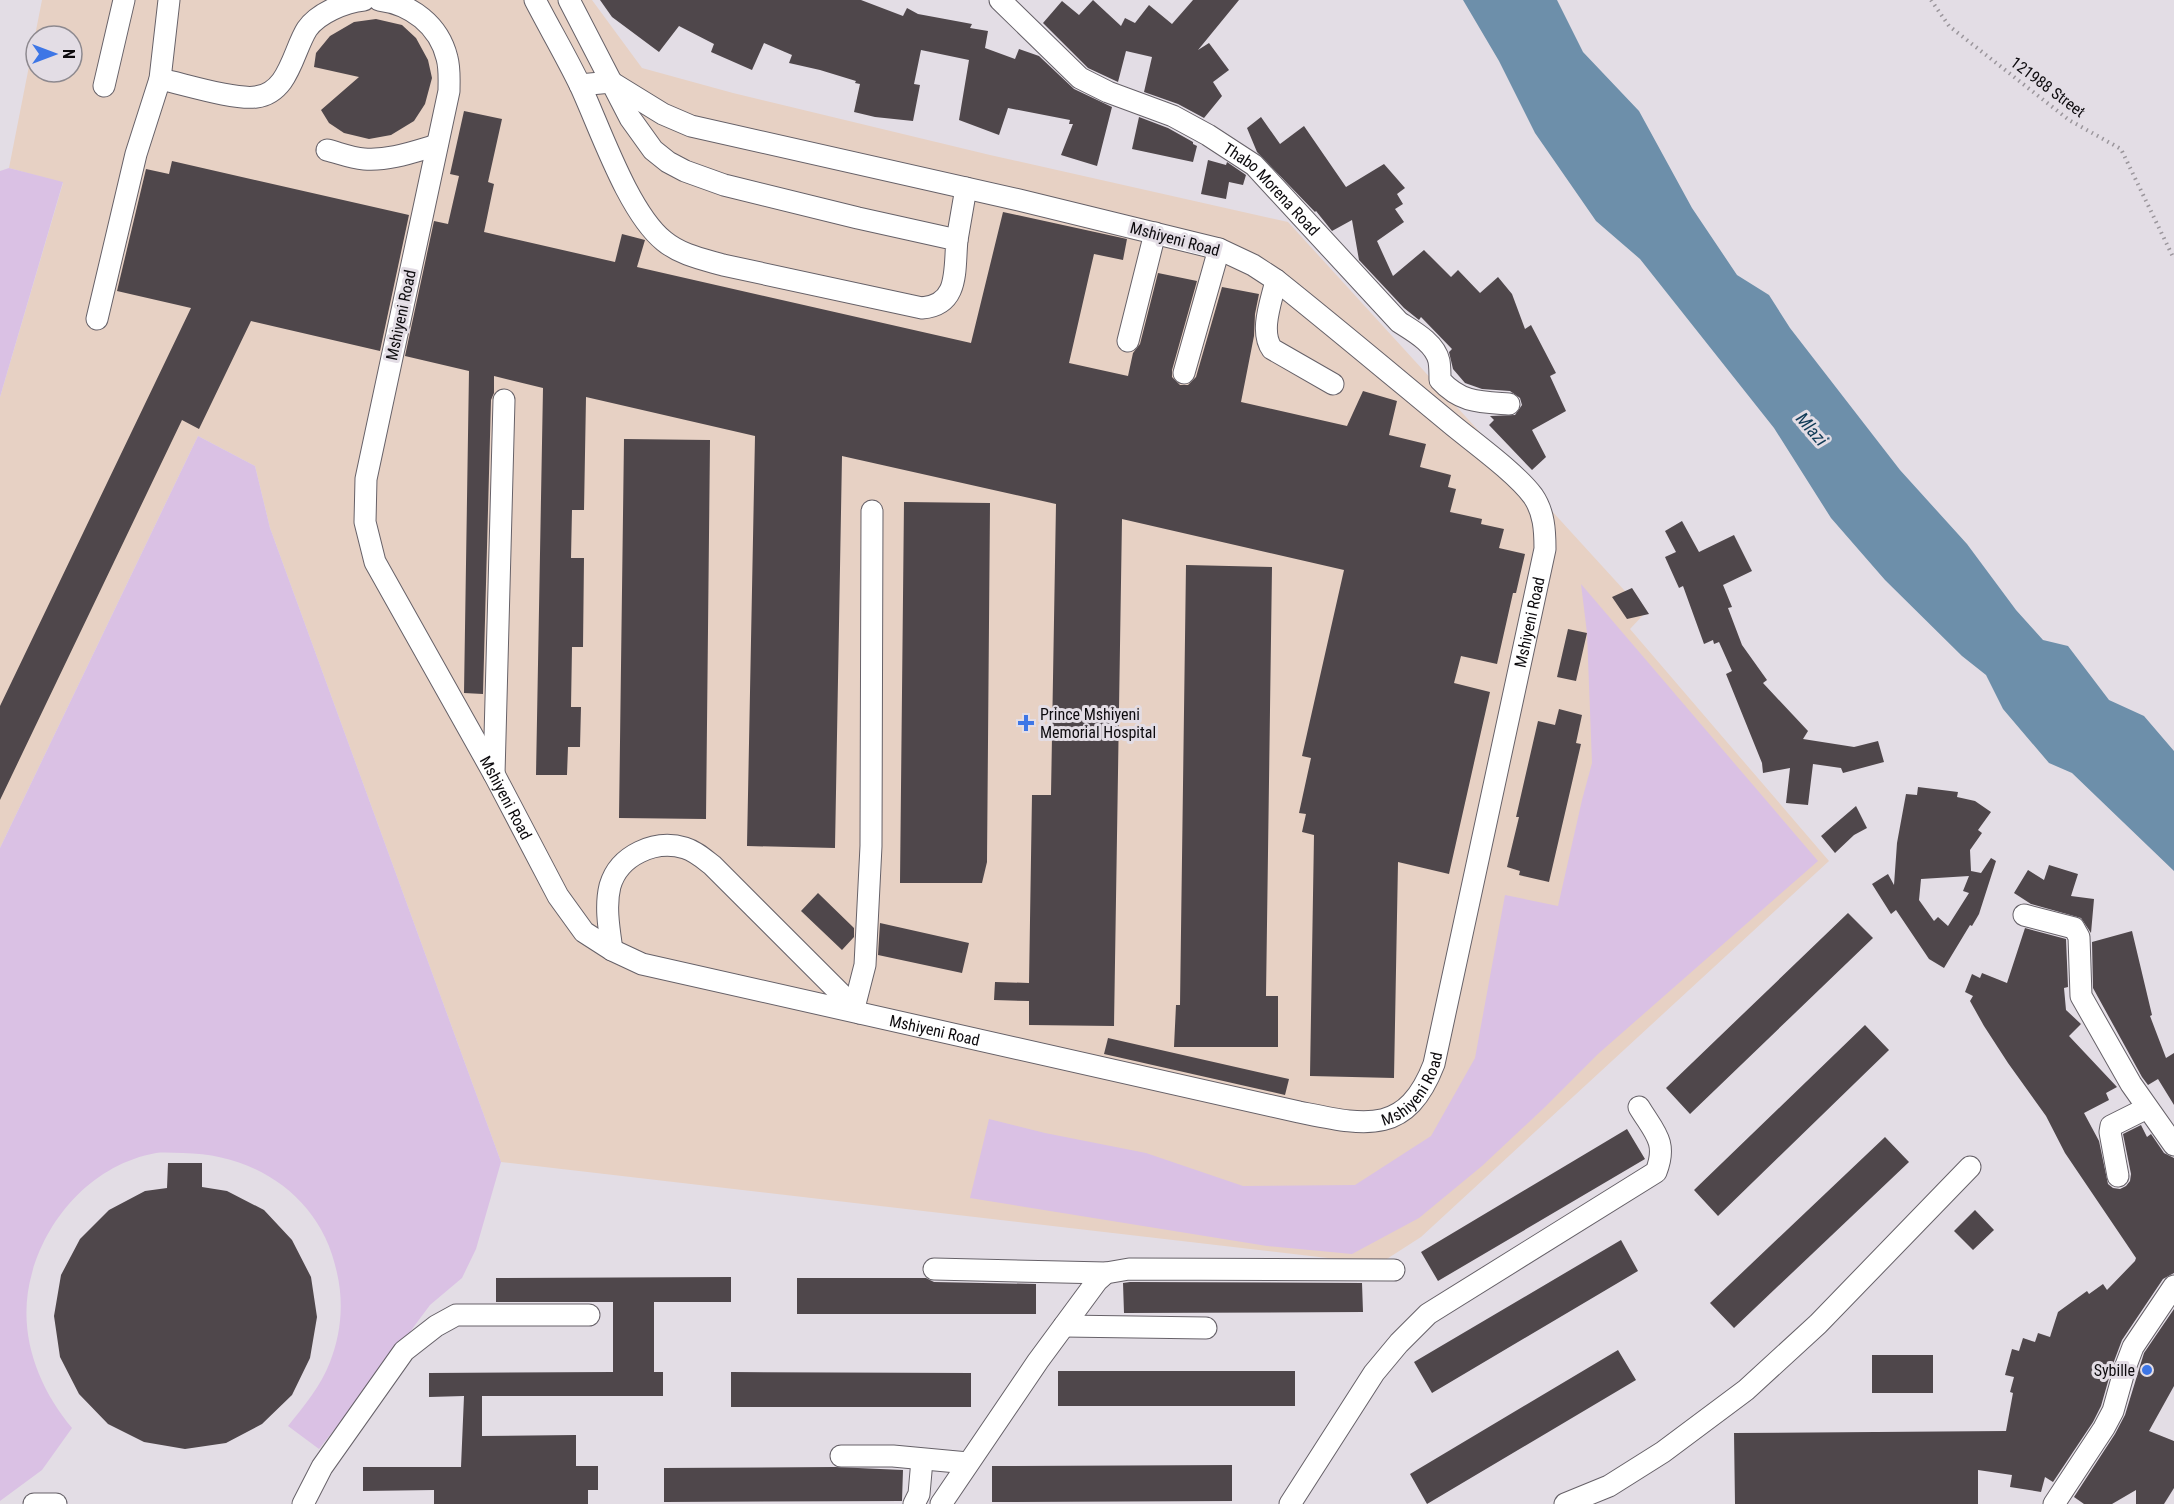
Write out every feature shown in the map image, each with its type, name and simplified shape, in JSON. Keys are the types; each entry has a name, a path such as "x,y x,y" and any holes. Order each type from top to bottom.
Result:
{"street":[{"path":"104,86 124,0"},
{"path":"97,320 135,154 160,79 169,0"},
{"path":"160,79 242,97 262,96 278,85 290,68 308,28 327,13 348,2 364,0"},
{"name":"Mshiyeni Road","path":"379,0 396,2 430,25 447,57 449,91 366,479 365,522 375,562 494,774 558,896 584,932 612,950 642,964 1353,1123 1386,1120 1402,1112 1426,1084 1434,1064 1545,549 1545,529 1538,505 1521,483 1276,280 1253,265 1219,249 1155,232 691,126 663,114 611,82"},
{"path":"535,0 580,85 641,214 664,241 694,257 922,308 939,305 946,300 952,287 966,188"},
{"path":"569,0 630,118 653,150 668,162 686,171 735,188 957,240"},
{"name":"Thabo Morena Road","path":"1000,0 1080,78 1108,92 1173,116 1208,135 1254,165 1399,322 1419,334 1428,344 1439,359 1440,380 1451,392 1475,401 1509,404"},
{"path":"580,85 611,82"},
{"path":"327,150 362,159 378,159 399,157 437,145"},
{"path":"1128,341 1155,232"},
{"path":"1184,373 1219,249"},
{"path":"1276,280 1266,332 1269,344 1272,348 1333,384"},
{"path":"494,774 504,400"},
{"path":"857,1011 865,965 869,880 872,511"},
{"path":"612,950 608,906 610,888 615,874 625,862 640,851 658,845 686,848 712,865 857,1011"},
{"path":"2024,915 2074,928 2079,936 2081,996 2106,1043 2147,1108 2174,1145"},
{"path":"1290,1504 1374,1373 1399,1343 1428,1314 1656,1172 1662,1157 1660,1140 1639,1107"},
{"path":"2118,1176 2110,1132 2111,1126 2147,1108"},
{"path":"1565,1504 1608,1486 1654,1458 1746,1390 1818,1324 1970,1167"},
{"path":"934,1269 1106,1273 1129,1269 1394,1270"},
{"path":"941,1504 1064,1326 1097,1281 1106,1273"},
{"path":"2054,1504 2104,1428 2113,1411 2133,1347 2174,1286"},
{"path":"303,1504 322,1467 404,1351 436,1326 456,1315 589,1315"},
{"path":"1064,1326 1206,1328"},
{"path":"841,1456 893,1456 968,1463"},
{"path":"914,1504 919,1494 922,1460"},
{"path":"34,1504 56,1504"}],"path":[{"name":"121988 Street","path":"1931,0 1949,26 2069,120 2121,149 2174,259"}],"shaded area":[{"name":"Prince Mshiyeni Memorial Hospital","path":"42,0 592,0 642,68 733,93 990,155 1288,222 1645,613 1630,629 1829,861 1421,1237 1379,1264 501,1162 270,528 255,466 198,436 0,848 0,397 63,183 9,168 26,84 84,84 84,24 37,24"},
{"path":"9,168 63,182 0,397 0,171"},
{"path":"198,436 255,466 270,528 501,1162 476,1249 462,1278 430,1305 319,1449 288,1426 317,1388 326,1371 339,1329 341,1307 337,1273 329,1246 317,1223 301,1202 282,1185 236,1162 210,1155 156,1153 113,1168 77,1195 62,1212 39,1252 28,1294 26,1315 32,1355 48,1394 72,1428 42,1470 0,1501 0,848"},
{"path":"1581,584 1818,861 1598,1054 1482,1166 1419,1218 1352,1254 1267,1246 970,1198 989,1119 1045,1133 1146,1153 1243,1186 1355,1185 1431,1136 1475,1058 1505,895 1558,906 1592,763 1587,633"}],"water":[{"name":"Mlazi","path":"1463,0 1557,0 1583,52 1639,111 1692,208 1737,275 1769,295 1790,328 1900,470 1967,544 2016,610 2043,640 2068,646 2109,700 2144,716 2174,751 2174,871 2072,773 2049,763 2003,709 1986,675 1962,656 1885,580 1831,518 1774,428 1640,259 1596,221 1535,133 1499,61"}],"building":[{"path":"600,0 861,0 903,16 907,8 918,14 972,24 970,28 988,31 985,48 1015,59 1019,49 1039,56 1074,89 1112,107 1097,166 1061,155 1073,124 1069,124 1070,120 1008,108 999,135 959,120 969,60 921,50 914,84 920,85 913,121 875,117 854,112 860,84 855,83 856,81 789,63 792,55 764,43 752,70 711,52 714,44 679,26 659,52 612,17"},
{"path":"1093,0 1121,26 1125,18 1135,23 1149,5 1172,24 1193,0 1239,0 1198,50 1209,43 1229,70 1213,82 1222,96 1204,118 1178,104 1144,92 1152,57 1126,51 1118,82 1088,68 1043,23 1062,1 1079,15"},
{"path":"376,19 402,25 416,38 428,60 432,78 425,104 414,121 391,135 369,139 344,133 329,123 321,110 359,77 314,67 316,53 330,36 354,22"},
{"path":"464,111 502,119 488,182 494,184 484,232 615,262 622,234 645,240 637,267 971,343 1003,212 1127,239 1123,260 1094,254 1069,363 1128,376 1133,353 1140,344 1158,273 1197,281 1172,370 1172,377 1180,385 1188,385 1196,377 1222,287 1259,294 1254,336 1241,402 1347,426 1363,391 1397,401 1389,435 1426,444 1420,467 1451,475 1448,487 1456,489 1450,512 1482,519 1481,524 1504,529 1499,548 1525,554 1516,593 1513,593 1497,664 1461,656 1454,683 1490,692 1449,874 1398,862 1394,1078 1310,1076 1314,835 1302,832 1306,814 1299,813 1311,758 1302,756 1344,570 1122,519 1114,1026 1029,1025 1029,1001 994,1000 995,982 1029,983 1032,795 1051,795 1056,504 842,456 835,848 747,846 755,436 586,397 584,510 572,510 571,558 584,558 583,647 572,647 571,707 581,707 580,747 568,747 567,775 536,775 543,388 494,376 494,393 491,400 483,694 464,693 469,371 405,356 434,221 448,224 459,176 450,174"},
{"path":"1139,117 1168,128 1193,142 1197,146 1193,162 1132,149"},
{"path":"1261,117 1280,144 1304,126 1346,187 1384,164 1405,188 1397,194 1403,204 1395,209 1404,222 1377,241 1393,276 1424,250 1451,277 1458,270 1480,293 1498,277 1512,294 1525,329 1531,325 1556,373 1550,376 1566,411 1532,430 1546,457 1532,470 1489,425 1494,420 1490,416 1515,415 1522,405 1520,398 1510,391 1482,389 1465,383 1453,369 1449,352 1452,349 1421,317 1419,320 1404,308 1359,260 1352,220 1332,231 1316,211 1257,152 1247,128"},
{"path":"1208,160 1226,165 1227,162 1246,175 1243,185 1229,182 1226,199 1201,194"},
{"path":"172,161 409,215 380,351 251,321 199,429 182,420 0,800 0,706 191,308 117,291 146,169 169,174"},
{"path":"624,439 710,440 706,819 619,818"},
{"path":"904,502 990,503 987,862 982,883 900,883"},
{"path":"1682,521 1699,552 1734,535 1752,571 1723,585 1732,607 1728,608 1742,645 1767,680 1763,683 1808,731 1803,739 1854,747 1878,741 1884,762 1843,773 1841,768 1813,764 1808,805 1786,803 1790,768 1763,773 1762,763 1726,674 1732,671 1719,642 1714,644 1713,640 1704,644 1683,586 1679,588 1665,557 1676,552 1665,531"},
{"path":"1186,565 1272,567 1266,996 1278,996 1278,1047 1174,1047 1176,1005 1180,1005"},
{"path":"1632,588 1649,614 1627,619 1612,597"},
{"path":"1568,629 1587,633 1576,681 1557,677"},
{"path":"1559,709 1582,715 1576,743 1581,744 1549,882 1519,875 1520,871 1507,867 1538,721 1555,725"},
{"path":"1918,787 1958,792 1957,797 1975,801 1991,812 1978,830 1982,833 1970,850 1971,871 1981,873 1991,858 1996,861 1979,914 1944,968 1929,959 1896,910 1891,914 1872,884 1888,874 1894,885 1897,843 1906,794 1917,795","holes":["1969,876 1963,891 1969,893 1948,926 1938,917 1934,921 1919,900 1921,879"]},
{"path":"1856,806 1867,828 1854,835 1835,853 1821,836"},
{"path":"2049,865 2078,874 2071,896 2094,899 2091,933 2081,918 2031,904 2014,893 2028,870 2044,880"},
{"path":"818,893 854,928 854,937 842,950 801,911"},
{"path":"1848,913 1873,938 1690,1114 1666,1088"},
{"path":"880,923 969,943 962,973 878,955"},
{"path":"2025,928 2066,939 2068,987 2064,988 2066,1010 2081,1024 2069,1036 2117,1087 2106,1093 2109,1100 2084,1113 2099,1141 2108,1184 2120,1189 2130,1181 2131,1174 2123,1134 2141,1125 2147,1137 2151,1134 2164,1153 2174,1158 2174,1273 2163,1279 2122,1340 2101,1406 2093,1422 2053,1482 2045,1477 2041,1492 2010,1487 2012,1475 1978,1470 1978,1504 1735,1504 1734,1433 2006,1431 2014,1377 2005,1375 2012,1349 2019,1351 2023,1338 2035,1342 2038,1333 2050,1337 2058,1312 2087,1291 2089,1294 2103,1284 2107,1290 2135,1261 2136,1258 2065,1153 2046,1116 1984,1026 1970,1001 1973,996 1965,992 1972,974 1980,978 1982,973 2007,983"},
{"path":"2132,931 2152,1015 2150,1016 2166,1058 2174,1053 2174,1105 2158,1079 2148,1085 2142,1077 2093,988 2092,942"},
{"path":"1865,1025 1889,1050 1718,1216 1694,1190"},
{"path":"1108,1038 1289,1079 1285,1095 1104,1054"},
{"path":"1627,1129 1645,1159 1438,1281 1421,1252"},
{"path":"1885,1137 1909,1162 1734,1328 1710,1303"},
{"path":"168,1163 202,1163 202,1187 227,1191 264,1210 292,1240 311,1277 317,1317 310,1358 292,1395 262,1424 226,1443 185,1449 144,1442 108,1424 79,1394 60,1357 54,1316 61,1275 80,1239 109,1210 145,1191 167,1188"},
{"path":"1975,1210 1994,1230 1973,1250 1954,1231"},
{"path":"1621,1240 1638,1271 1432,1393 1414,1362"},
{"path":"731,1277 731,1302 654,1302 654,1372 663,1372 663,1396 482,1396 482,1436 576,1435 576,1466 598,1466 598,1490 588,1490 588,1504 434,1504 434,1490 363,1491 363,1467 461,1467 464,1396 429,1397 429,1373 613,1372 613,1302 496,1302 496,1278"},
{"path":"797,1278 926,1278 934,1282 1036,1284 1036,1314 797,1314"},
{"path":"1123,1283 1362,1283 1363,1312 1124,1313"},
{"path":"2174,1309 2174,1386 2149,1431 2174,1441 2174,1488 2164,1504 2136,1504 2136,1490 2112,1504 2084,1504 2074,1497 2115,1434 2125,1415 2144,1353"},
{"path":"1618,1350 1636,1380 1427,1504 1410,1474"},
{"path":"1872,1355 1933,1355 1933,1393 1872,1393"},
{"path":"1058,1371 1295,1371 1295,1406 1058,1406"},
{"path":"731,1372 971,1373 971,1407 731,1407"},
{"path":"1232,1465 1232,1501 992,1502 992,1466"},
{"path":"835,1467 903,1470 902,1501 664,1502 664,1468"}],"place":[{"name":"Prince Mshiyeni Memorial Hospital","path":"1026,723"},
{"name":"Sybille","path":"2147,1370"}]}
